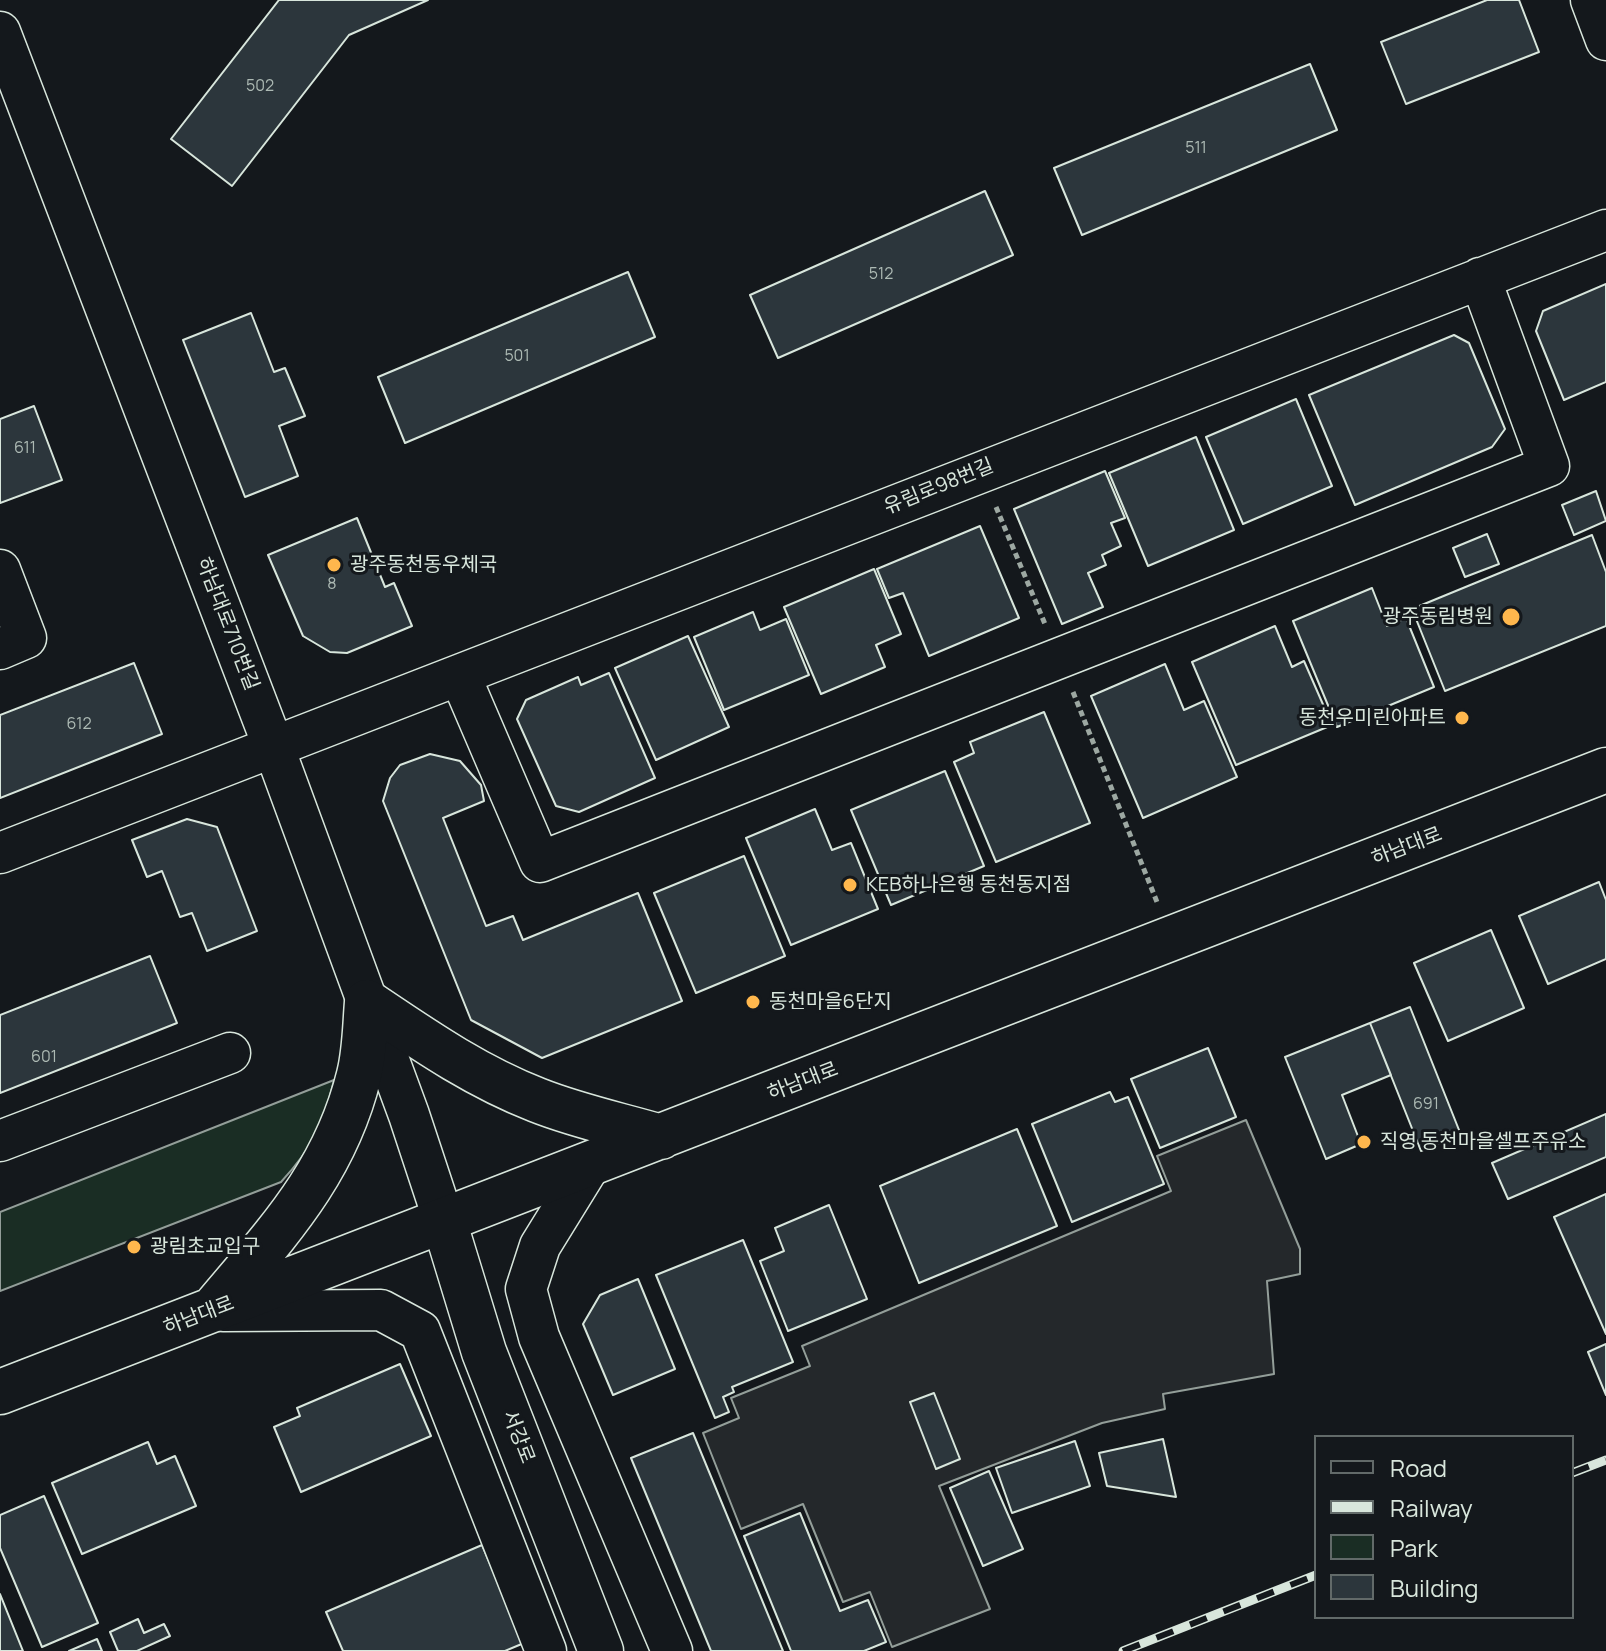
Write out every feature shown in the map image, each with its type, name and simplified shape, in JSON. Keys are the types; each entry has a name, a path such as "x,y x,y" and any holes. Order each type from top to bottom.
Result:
{"main road":[{"name":"하남대로","path":"0,1392 1606,770"},
{"path":"211,1311 308,1196 342,1129 360,1073 367,1002 444,1054 489,1079 540,1101 661,1137"},
{"name":"서강로","path":"444,1221 484,1352 601,1651"}],"street":[{"path":"1591,0 1606,40"},
{"name":"하남대로710번길","path":"0,32 274,748 444,1221"},
{"name":"유림로98번길","path":"0,853 461,678 966,476 1606,230"},
{"path":"461,678 540,862 1060,658 1549,466 1480,278"},
{"path":"0,570 26,638 0,649"},
{"path":"0,1141 230,1053"},
{"path":"590,1165 540,1246 526,1289 539,1337 672,1651"},
{"path":"211,1311 381,1310 420,1331 546,1651"}],"path":[{"path":"996,507 1060,658 1171,939"}],"green space":[{"path":"334,1080 315,1135 281,1182 0,1291 0,1212"}],"shaded area":[{"path":"1246,1120 1300,1249 1300,1274 1267,1281 1274,1374 1163,1394 1165,1409 1102,1423 939,1486 990,1609 892,1647 870,1592 843,1602 803,1504 741,1529 703,1433 739,1418 731,1398 810,1366 802,1346 1171,1191 1157,1156"}],"building":[{"path":"279,0 428,0 349,35 232,186 171,139"},
{"path":"1487,0 1519,0 1539,52 1406,104 1381,42"},
{"path":"1310,64 1337,130 1082,235 1054,168"},
{"path":"985,191 1013,255 778,358 750,295"},
{"path":"628,272 655,337 405,443 378,377"},
{"path":"1606,284 1606,382 1564,400 1536,331 1543,311"},
{"path":"251,313 274,372 285,368 305,416 279,426 298,476 245,497 183,340"},
{"path":"1454,335 1469,343 1505,429 1492,447 1355,505 1309,395"},
{"path":"1296,399 1332,486 1243,524 1206,437"},
{"path":"34,406 62,480 0,503 0,419"},
{"path":"1196,437 1234,530 1148,566 1109,473"},
{"path":"1105,471 1125,518 1111,523 1121,546 1102,555 1106,565 1088,573 1103,607 1062,624 1014,509"},
{"path":"1596,491 1606,521 1574,535 1562,505"},
{"path":"357,518 385,587 394,583 412,626 347,653 330,652 303,636 268,555"},
{"path":"980,526 1019,618 929,656 903,593 889,598 877,569"},
{"path":"1487,534 1499,564 1465,577 1453,548"},
{"name":"광주동림병원","path":"1592,535 1606,572 1606,626 1445,691 1412,609"},
{"path":"874,569 901,634 876,645 885,667 821,694 784,607"},
{"path":"1372,588 1387,626 1406,618 1434,687 1337,727 1293,621"},
{"path":"753,612 760,630 786,619 809,675 724,710 694,637"},
{"path":"1275,626 1292,667 1304,661 1332,725 1236,765 1192,662"},
{"path":"688,636 729,727 656,760 615,668"},
{"path":"134,663 162,734 0,798 0,715"},
{"path":"1165,664 1184,710 1204,701 1237,777 1143,818 1091,696"},
{"path":"609,673 655,778 579,812 556,806 517,719 526,700 578,677 581,685"},
{"path":"1044,712 1090,823 996,862 954,762 974,753 970,742"},
{"path":"430,754 460,761 481,785 484,801 443,818 486,926 513,916 523,940 638,893 682,1001 542,1058 471,1020 383,801 390,778 400,765"},
{"path":"945,771 984,866 891,905 851,810"},
{"path":"815,809 832,850 851,843 878,909 791,945 746,838"},
{"path":"187,819 217,827 257,931 207,951 192,913 180,917 162,871 147,877 132,840"},
{"path":"744,856 785,956 696,993 654,893"},
{"path":"1599,882 1606,900 1606,959 1548,984 1519,916"},
{"path":"1491,930 1524,1008 1448,1041 1414,963"},
{"path":"150,956 177,1023 0,1093 0,1015"},
{"path":"1410,1007 1461,1135 1421,1151 1370,1023"},
{"path":"1370,1023 1391,1075 1342,1095 1361,1144 1326,1159 1285,1057"},
{"path":"1208,1048 1236,1117 1160,1148 1131,1079"},
{"path":"1110,1092 1115,1102 1128,1097 1164,1184 1072,1222 1032,1124"},
{"path":"1606,1114 1606,1157 1508,1199 1492,1163"},
{"path":"1017,1129 1057,1226 919,1283 880,1186"},
{"path":"1606,1194 1606,1334 1554,1217"},
{"path":"829,1205 867,1299 788,1331 760,1261 784,1251 775,1228"},
{"path":"743,1240 793,1362 732,1387 734,1392 723,1397 729,1412 715,1418 656,1275"},
{"path":"638,1279 675,1369 613,1395 583,1324 600,1295"},
{"path":"1606,1344 1606,1395 1588,1352"},
{"path":"400,1364 431,1436 301,1492 274,1427 300,1416 297,1408"},
{"path":"934,1393 960,1459 936,1469 910,1402"},
{"path":"693,1433 783,1651 711,1651 631,1458"},
{"path":"1163,1439 1176,1497 1107,1486 1099,1453"},
{"path":"1075,1441 1090,1486 1012,1513 996,1468"},
{"path":"148,1442 157,1464 175,1456 196,1506 82,1554 52,1483"},
{"path":"989,1471 1023,1549 983,1566 950,1488"},
{"path":"44,1496 98,1623 42,1647 0,1548 0,1515"},
{"path":"800,1513 840,1611 868,1600 886,1642 864,1651 791,1651 744,1536"},
{"path":"482,1545 524,1643 505,1651 343,1651 326,1612"},
{"path":"0,1594 23,1651 0,1651"},
{"path":"138,1619 144,1633 164,1624 170,1636 137,1651 118,1651 110,1632"},
{"path":"97,1639 102,1651 69,1651"}],"railway":[{"path":"1574,1472 1606,1460"},
{"path":"1123,1651 1314,1576"}],"place":[{"name":"광주동천동우체국","path":"334,565"},
{"name":"광주동림병원","path":"1511,617"},
{"name":"동천우미린아파트","path":"1462,718"},
{"name":"KEB하나은행 동천동지점","path":"850,885"},
{"name":"동천마을6단지","path":"753,1002"},
{"name":"직영 동천마을셀프주유소","path":"1364,1142"},
{"name":"광림초교입구","path":"134,1247"}]}
